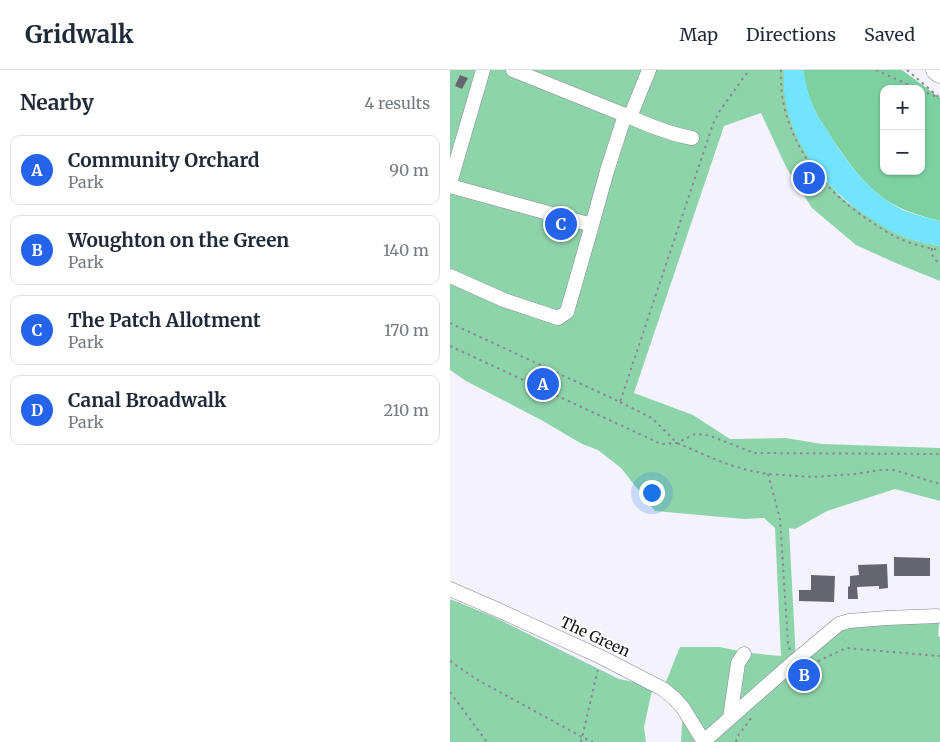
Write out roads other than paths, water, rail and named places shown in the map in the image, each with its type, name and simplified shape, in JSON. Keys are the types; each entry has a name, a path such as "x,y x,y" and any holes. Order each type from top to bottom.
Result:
{"highway":[{"path":"936,70 940,73"}],"street":[{"path":"482,70 450,185 592,225"},
{"path":"512,70 531,73 651,127 692,138"},
{"path":"450,276 504,300 558,318 567,312 607,171 628,116 649,70"},
{"name":"The Green","path":"450,590 601,657 659,687 683,708 704,742"},
{"path":"704,742 839,624 849,621 886,618 938,616"},
{"path":"730,718 738,663 744,654"}],"water":[{"path":"784,70 803,70 810,98 818,116 847,161 872,189 903,210 940,221 940,246 912,239 888,230 859,211 828,182 814,166 794,129 787,110"}],"place":[{"name":"Canal Broadwalk","path":"809,178"},
{"name":"The Patch Allotment","path":"561,224"},
{"name":"Community Orchard","path":"543,384"},
{"name":"Woughton on the Green","path":"804,675"}]}
